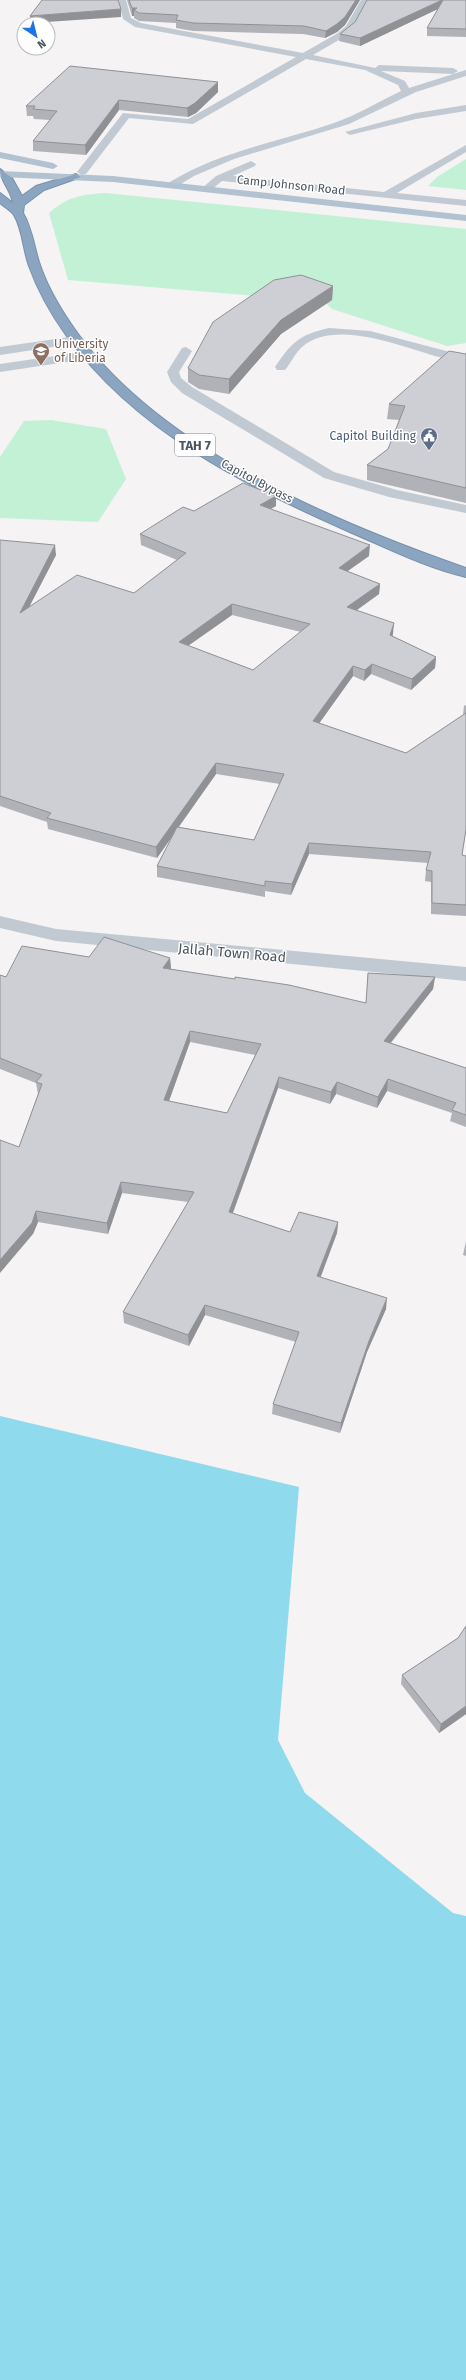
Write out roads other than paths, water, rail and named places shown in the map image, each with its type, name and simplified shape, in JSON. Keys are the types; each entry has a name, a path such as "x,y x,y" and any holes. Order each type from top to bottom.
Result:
{"highway":[{"name":"Capitol Bypass","path":"2,173 14,188 42,285 76,340 128,397 176,433 239,474 324,516 432,561 466,573"},
{"path":"0,196 6,204 19,208 40,188 79,175"}],"main road":[{"name":"Camp Johnson Road","path":"0,156 79,175"},
{"name":"Camp Johnson Road","path":"2,173 79,175 466,218"}],"street":[{"path":"122,0 127,19 138,25 367,68 466,72"},
{"path":"79,175 126,115 190,122 305,56 348,29 365,0"},
{"path":"367,68 402,83 406,93"},
{"path":"172,185 189,174 211,164 350,120 406,93 466,72"},
{"path":"337,136 390,122 466,108"},
{"path":"386,195 466,148"},
{"path":"206,189 220,178 261,161"},
{"path":"220,178 466,203"},
{"path":"282,367 298,344 323,331 346,330 446,355"},
{"path":"0,351 76,340"},
{"path":"186,351 173,372 175,379 187,390 329,475 394,494 466,508"},
{"path":"0,368 89,355"},
{"name":"Jallah Town Road","path":"0,922 63,936 466,974"}],"water":[{"path":"0,1416 299,1487 278,1740 305,1793 453,1913 466,1916 466,2380 0,2380"}],"place":[{"name":"University of Liberia","path":"41,366"},
{"name":"Capitol Building","path":"429,451"}]}
